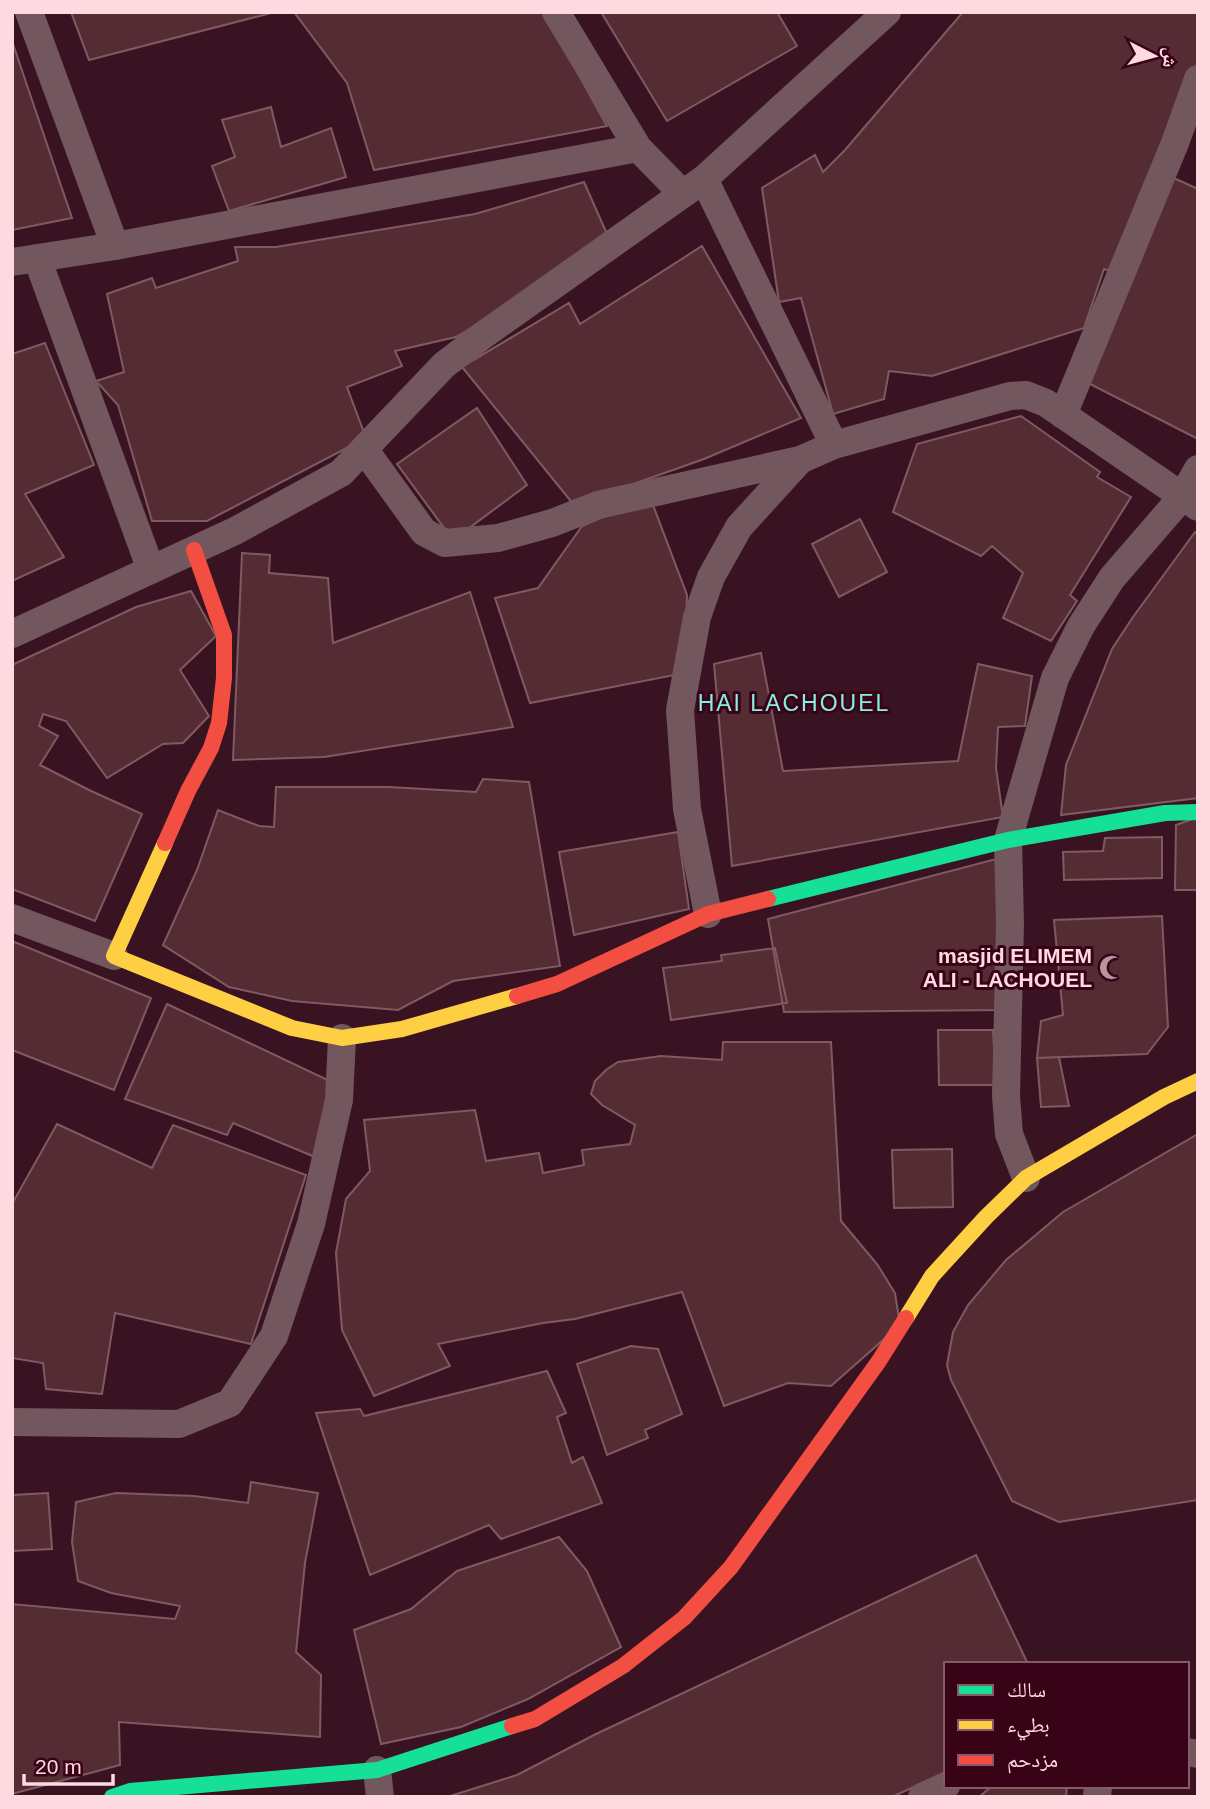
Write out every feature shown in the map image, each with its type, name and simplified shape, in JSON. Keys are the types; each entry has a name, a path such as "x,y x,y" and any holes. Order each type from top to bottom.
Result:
{"street":[{"path":"29,12 115,246"},
{"path":"556,12 638,148 693,186 834,445"},
{"path":"12,634 235,531 341,473 444,365 693,186 887,12"},
{"path":"1063,415 1186,147 1198,79"},
{"path":"151,569 24,260 115,246 638,148"},
{"path":"364,449 424,531 445,543 498,538 552,523 598,505 800,460 834,445 1010,396 1026,395 1046,403 1190,502"},
{"path":"708,914 687,809 680,710 697,617 711,577 739,527 800,460"},
{"path":"1026,1178 1009,1134 1006,1096 1010,924 1008,839 1055,678 1080,626 1112,578 1190,502 1198,469"},
{"path":"114,956 188,791 211,748 219,723 224,678 224,635 194,550"},
{"path":"12,918 292,1028 342,1038 402,1029 557,984 708,914 1008,839 1166,813 1198,812"},
{"path":"12,1422 178,1424 230,1403 274,1336 311,1224 339,1100 342,1038"},
{"path":"112,1797 130,1791 379,1784 535,1719 623,1666 684,1618 731,1567 878,1361 932,1276 986,1217 1026,1178 1164,1097 1198,1081"},
{"path":"922,1797 944,1787"}],"building":[{"path":"71,12 275,12 89,60"},
{"path":"294,12 544,12 607,126 374,170 347,83"},
{"path":"601,12 777,12 797,46 667,121"},
{"path":"963,12 1198,12 1198,64 1118,273 1104,269 1084,328 932,376 889,371 884,399 833,414 801,298 779,302 762,188 815,155 823,172"},
{"path":"12,41 72,218 12,230"},
{"path":"271,107 281,147 331,128 346,177 229,211 212,166 235,157 222,120"},
{"path":"1167,175 1198,189 1198,439 1090,384"},
{"path":"584,182 607,234 498,312 456,337 395,351 402,366 347,387 366,438 207,521 152,521 118,405 96,381 124,372 107,294 152,278 156,288 238,261 235,247 276,247 475,214"},
{"path":"702,246 801,418 704,459 574,505 462,367 569,303 580,324"},
{"path":"45,343 94,465 25,494 64,557 12,581 12,354"},
{"path":"477,408 527,485 453,540 397,464"},
{"path":"1021,416 1100,472 1097,477 1131,497 1070,595 1077,601 1051,641 1003,618 1023,573 992,546 981,556 893,512 917,444"},
{"path":"650,497 687,595 685,673 530,703 495,598 538,588 582,526"},
{"path":"860,519 887,572 839,597 812,544"},
{"path":"1195,532 1198,534 1198,798 1061,815 1066,765 1112,649"},
{"path":"242,553 270,555 269,573 328,578 333,643 470,592 513,727 324,757 233,760"},
{"path":"191,591 216,636 180,670 209,716 183,743 163,744 107,778 66,721 43,714 39,726 58,736 40,765 142,814 95,921 12,889 12,665 136,607"},
{"path":"761,653 783,771 958,761 978,664 1032,676 1025,726 998,727 996,768 1003,817 732,866 714,664"},
{"path":"483,779 529,782 560,966 453,981 398,1010 292,1001 229,987 163,945 197,870 218,810 259,826 274,827 276,787 389,787 476,792"},
{"path":"1198,817 1198,890 1175,890 1176,825"},
{"path":"678,832 689,909 574,935 559,852"},
{"path":"1162,837 1162,878 1064,880 1063,852 1103,851 1105,838"},
{"path":"996,859 1000,1010 784,1012 768,919"},
{"name":"masjid ELIMEM ALI - LACHOUEL","path":"1162,916 1168,1027 1147,1054 1037,1058 1041,1021 1063,1015 1054,920"},
{"path":"12,941 151,998 114,1090 12,1050"},
{"path":"775,948 787,1003 671,1020 663,968 722,961 721,955"},
{"path":"167,1004 332,1082 315,1157 233,1123 227,1135 125,1099"},
{"path":"938,1030 993,1030 996,1085 939,1085"},
{"path":"723,1042 831,1042 841,1221 877,1264 895,1293 900,1325 831,1386 788,1383 724,1406 682,1292 575,1319 438,1344 450,1366 374,1396 342,1330 336,1253 346,1199 370,1171 364,1120 475,1110 486,1161 539,1153 543,1173 584,1165 582,1150 630,1144 635,1125 602,1105 591,1094 595,1081 606,1070 618,1062 661,1056 722,1060"},
{"path":"1059,1057 1069,1106 1041,1107 1037,1058"},
{"path":"57,1124 152,1168 173,1125 306,1175 251,1344 115,1313 102,1394 46,1389 43,1363 12,1358 12,1204"},
{"path":"1198,1134 1198,1500 1059,1522 1012,1501 951,1380 947,1365 953,1332 968,1305 1006,1260 1063,1212"},
{"path":"952,1149 953,1207 894,1208 892,1150"},
{"path":"631,1346 658,1349 682,1414 645,1430 648,1438 607,1455 577,1364"},
{"path":"547,1371 566,1413 557,1417 572,1463 583,1457 602,1503 501,1539 489,1525 370,1575 316,1413 360,1409 364,1416"},
{"path":"251,1482 318,1493 305,1563 296,1652 321,1675 320,1737 119,1722 120,1765 12,1794 12,1604 175,1619 180,1606 111,1593 78,1581 72,1542 76,1502 116,1493 194,1496 248,1503"},
{"path":"48,1493 52,1549 12,1551 12,1495"},
{"path":"559,1537 587,1571 621,1647 528,1699 461,1727 381,1744 354,1630 411,1609 457,1571"},
{"path":"976,1555 1027,1662 944,1662 944,1773 892,1797 447,1797 517,1775 596,1734"},
{"path":"990,1788 1067,1788 1066,1797 979,1797"}],"traffic: fast":[{"path":"768,899 1008,840 1165,813 1198,812"},
{"path":"112,1797 130,1791 377,1770 512,1726"}],"traffic: slow":[{"path":"165,843 114,956 292,1028 342,1038 402,1029 517,996"},
{"path":"906,1318 932,1276 1026,1178 1164,1097 1198,1081"}],"traffic: jam":[{"path":"165,843 211,748 219,723 224,678 224,635 194,550"},
{"path":"517,996 557,984 708,914 768,899"},
{"path":"512,1726 535,1719 623,1666 684,1618 731,1567 879,1361 906,1318"}],"place":[{"name":"masjid ELIMEM ALI - LACHOUEL","path":"1112,968"}],"district":[{"name":"HAI LACHOUEL","path":"794,703"}]}
